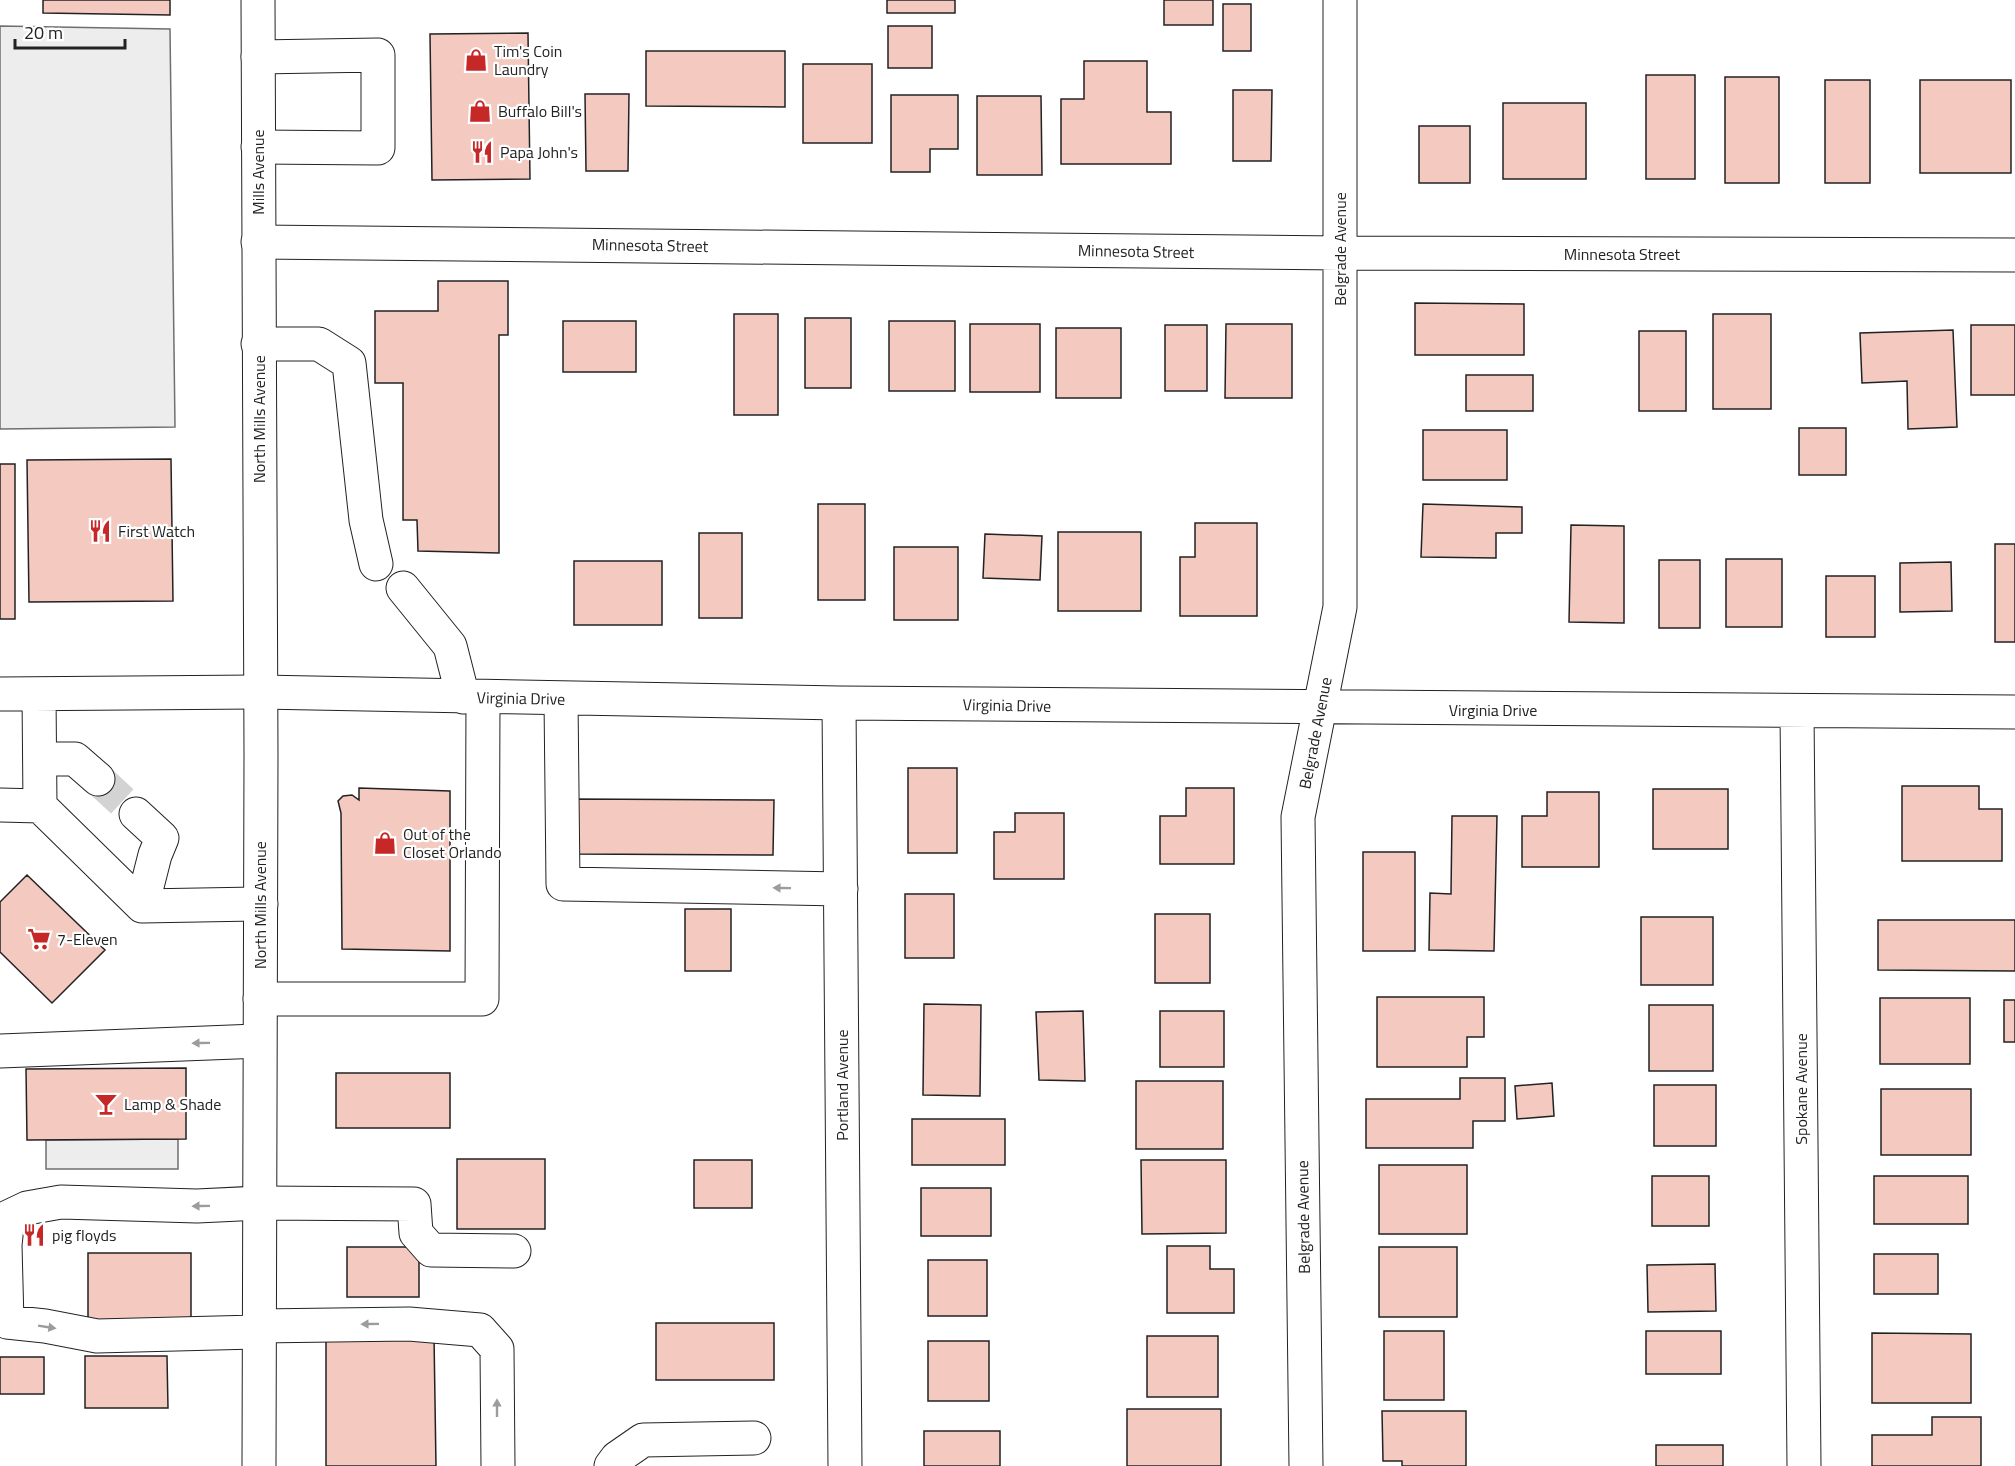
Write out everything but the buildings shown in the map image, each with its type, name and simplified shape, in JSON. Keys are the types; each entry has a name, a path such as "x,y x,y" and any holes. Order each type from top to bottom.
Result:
{"street":[{"name":"Mills Avenue","path":"258,0 258,344"},
{"name":"Belgrade Avenue","path":"1306,1466 1298,817 1340,607 1340,0"},
{"path":"258,57 378,55 378,148 258,147"},
{"name":"Minnesota Street","path":"258,242 1340,253 2015,255"},
{"path":"258,344 319,344 348,363 366,520 376,564"},
{"name":"North Mills Avenue","path":"258,344 261,904 259,1466"},
{"path":"260,999 482,999 473,697 450,646 404,588"},
{"name":"Virginia Drive","path":"0,694 260,692 561,699 1320,709 2015,712"},
{"path":"39,694 40,807"},
{"path":"561,699 563,884 841,889"},
{"name":"Portland Avenue","path":"839,703 845,1466"},
{"name":"Spokane Avenue","path":"1797,712 1804,1466"},
{"path":"40,759 75,759 98,779"},
{"path":"0,805 40,807 142,906 261,904"},
{"path":"136,814 162,838 155,855 142,906"},
{"path":"0,1051 260,1041"},
{"path":"498,1466 497,1349 480,1330 409,1324 97,1336 4,1322 5,1245 8,1217 27,1208 61,1202 196,1206 260,1203 414,1204 416,1233 431,1250 514,1251"},
{"path":"611,1466 617,1458 643,1440 754,1438"}],"shaded area":[{"path":"0,26 170,29 175,427 0,429"},
{"path":"178,1139 178,1169 46,1169 46,1140"}],"tunnel":[{"path":"98,779 136,814"}],"place":[{"name":"Tim's Coin Laundry","path":"476,60"},
{"name":"Buffalo Bill's","path":"480,111"},
{"name":"Papa John's","path":"482,152"},
{"name":"First Watch","path":"100,531"},
{"name":"Out of the Closet Orlando","path":"385,843"},
{"name":"7-Eleven","path":"39,939"},
{"name":"Lamp & Shade","path":"106,1104"},
{"name":"pig floyds","path":"34,1235"}]}
